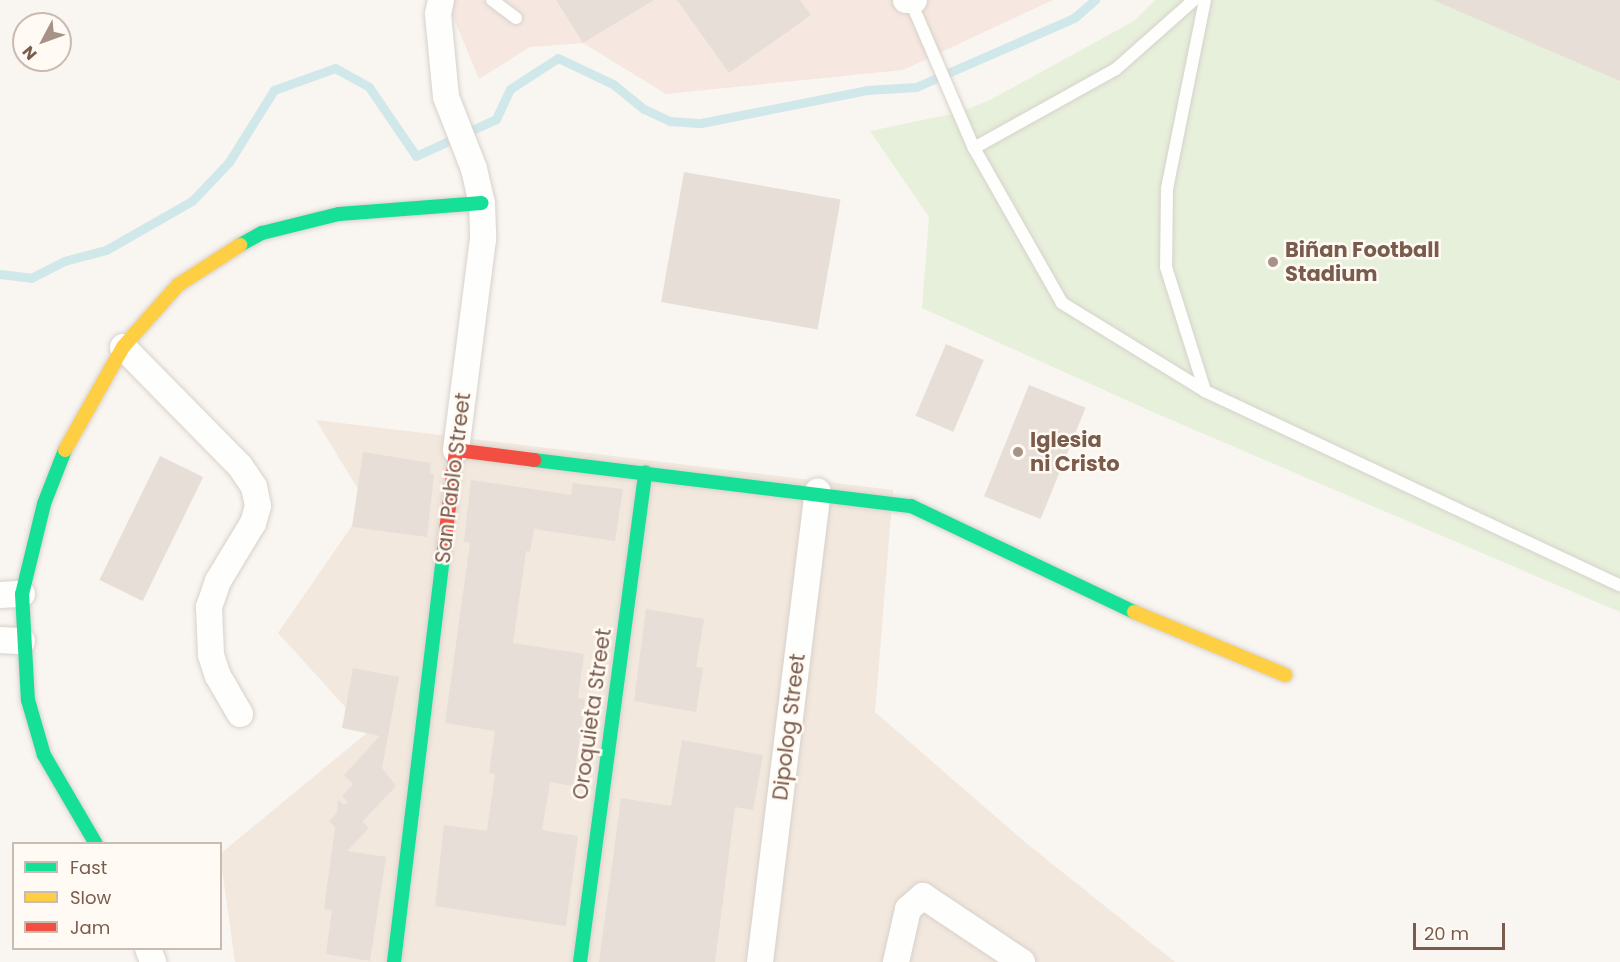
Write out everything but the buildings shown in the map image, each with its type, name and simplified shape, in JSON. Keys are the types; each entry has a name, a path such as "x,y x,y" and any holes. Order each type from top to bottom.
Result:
{"street":[{"name":"San Pablo Street","path":"394,962 483,239 482,203 474,170 446,97 438,14 441,0"},
{"path":"95,842 44,755 11,640 11,595 68,442 123,346 178,285 211,260 262,232 339,214 482,203"},
{"path":"123,346 240,466 254,487 258,506 254,523 218,581 209,607 211,655 218,676 240,714"},
{"path":"456,450 818,492 911,506 1179,633 1285,675"},
{"name":"Oroquieta Street","path":"580,962 645,472"},
{"name":"Dipolog Street","path":"760,962 818,492"},
{"path":"896,962 908,909 923,896 1022,962"}],"lane":[{"path":"492,0 516,18"},
{"path":"974,148 1116,69 1194,0"},
{"path":"1205,0 1167,189 1166,267 1205,391"},
{"path":"910,1 931,55 974,148 1062,303 1205,391 1620,585"}],"shaded area":[{"path":"446,0 1053,0 903,70 666,94 583,43 530,47 479,79"},
{"path":"316,420 893,490 875,712 1026,843 1175,962 235,962 222,868 222,852 368,732 278,633 367,504"}],"green space":[{"name":"Biñan Football Stadium","path":"1155,0 1620,0 1620,612 1155,413 922,308 929,217 870,131 957,113 990,100 1134,21"}],"waterway":[{"path":"0,274 31,278 64,261 106,250 192,201 229,162 274,90 335,68 369,87 416,156 496,119 510,89 558,58 613,84 644,109 670,121 701,123 867,90 916,87 1074,18 1095,0"}],"traffic: fast":[{"path":"240,245 262,233 339,214 482,203"},
{"path":"65,450 44,504 22,594 28,700 44,755 95,842"},
{"path":"534,460 911,506 1134,612"},
{"path":"580,962 645,472"},
{"path":"394,962 444,547"}],"traffic: slow":[{"path":"65,450 123,347 178,285 240,245"},
{"path":"1134,612 1285,675"}],"traffic: jam":[{"path":"444,547 456,450 534,460"}],"place":[{"name":"Biñan Football Stadium","path":"1273,262"},
{"name":"Iglesia ni Cristo","path":"1018,452"}]}
